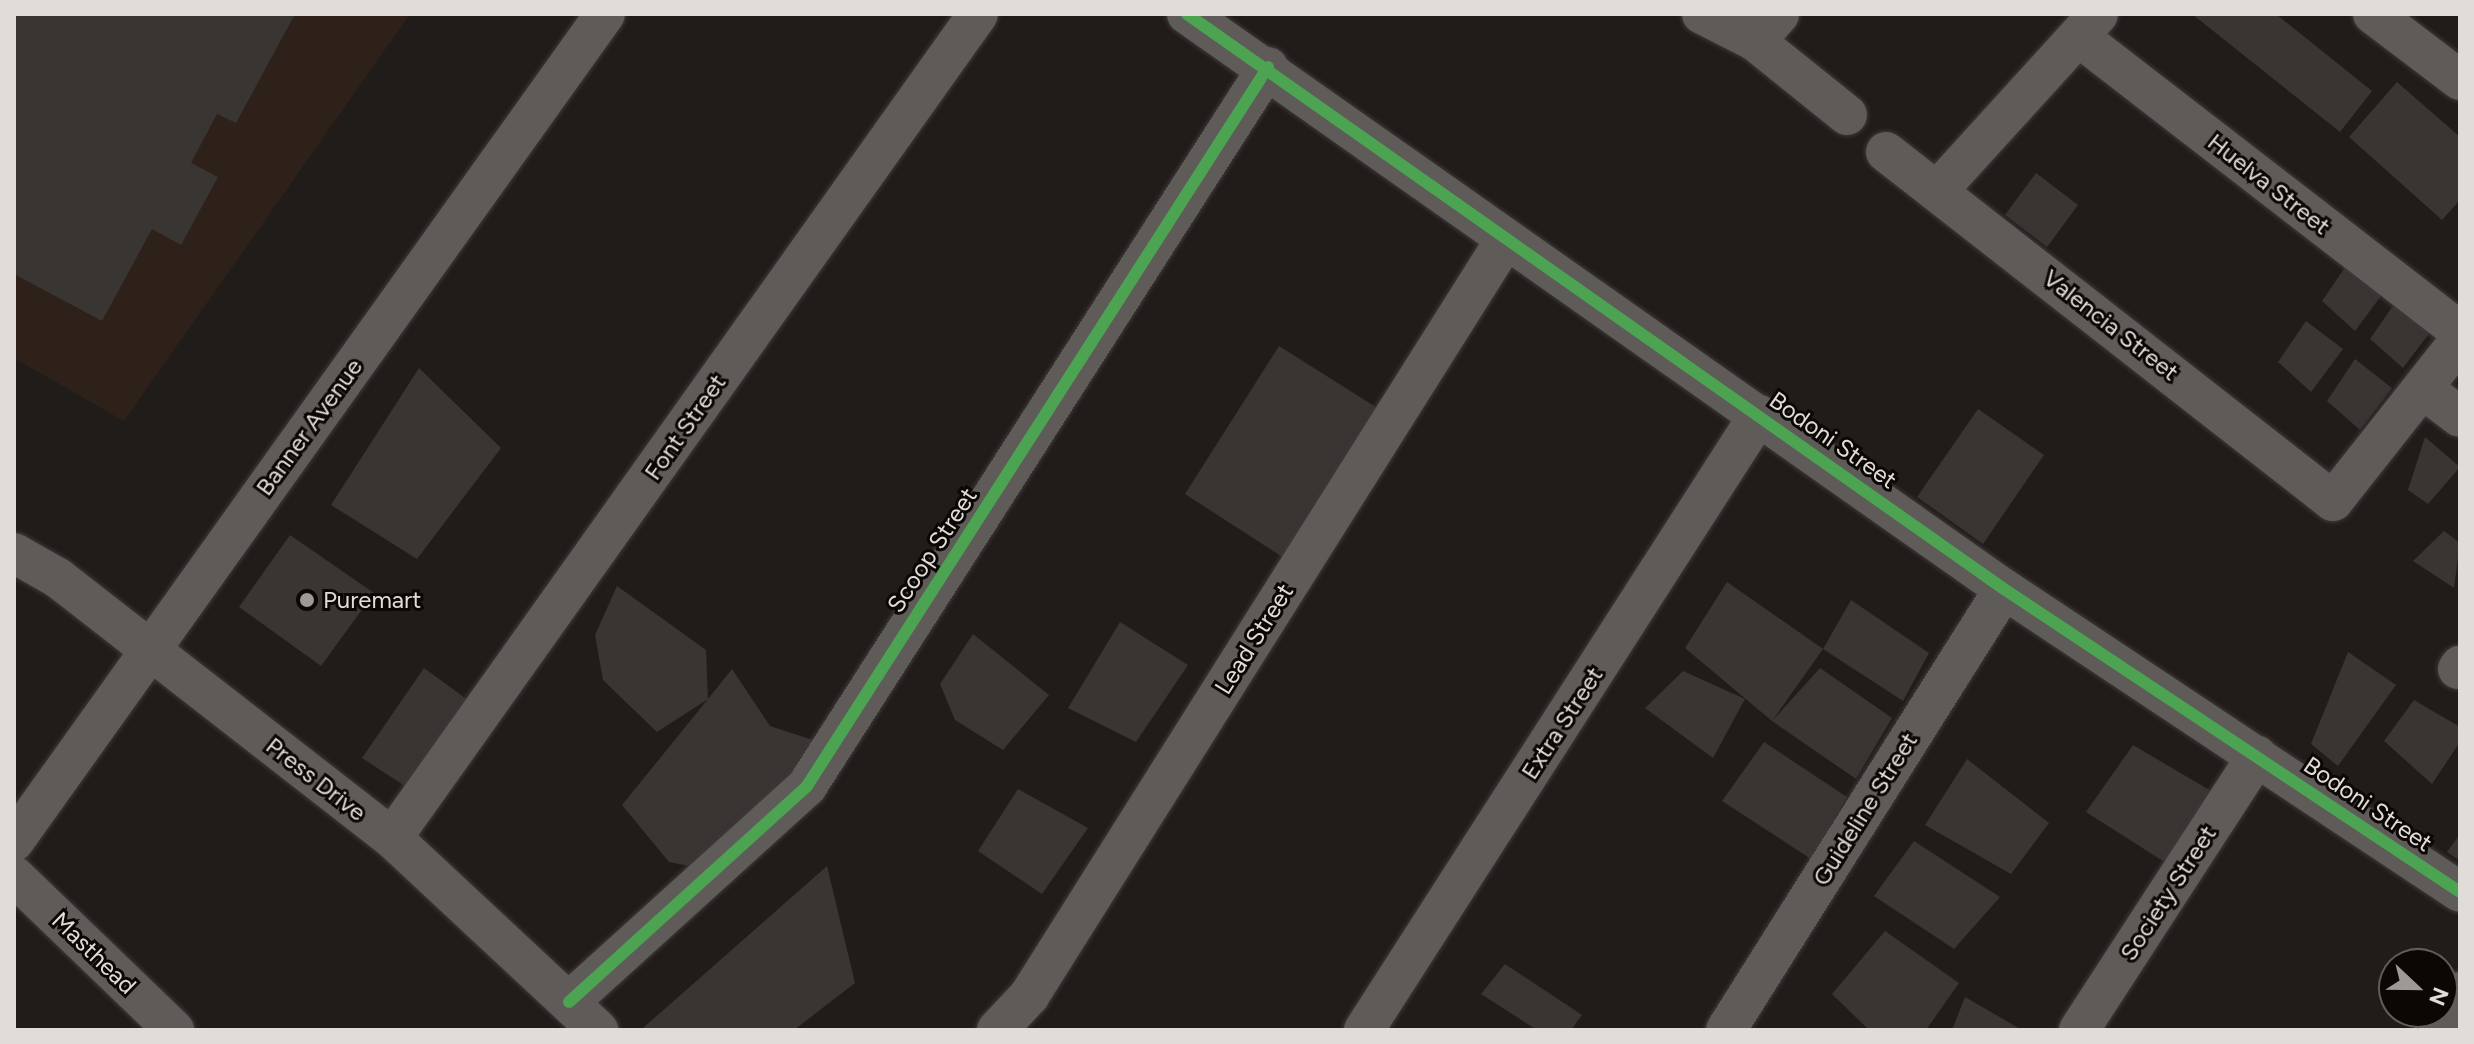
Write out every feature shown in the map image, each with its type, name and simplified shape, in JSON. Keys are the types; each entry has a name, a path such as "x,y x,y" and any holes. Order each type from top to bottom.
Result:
{"street":[{"name":"Banner Avenue","path":"14,841 605,14"},
{"name":"Font Street","path":"392,838 978,14"},
{"name":"Bodoni Street","path":"1187,14 1268,67 1504,242 1759,415 2004,589 2460,892"},
{"path":"1702,14 1767,28 1847,115"},
{"path":"2373,14 2460,80"},
{"path":"1939,189 2088,25"},
{"name":"Huelva Street","path":"2088,25 2460,332"},
{"name":"Scoop Street","path":"569,1002 807,786 1268,67"},
{"name":"Valencia Street","path":"1886,152 1939,189 2333,501 2423,389"},
{"name":"Lead Street","path":"997,1030 1029,996 1504,242"},
{"path":"2460,340 2423,389 2460,417"},
{"name":"Extra Street","path":"1364,1030 1759,415"},
{"name":"Press Drive","path":"14,553 150,648 392,838 598,1030"},
{"name":"Guideline Street","path":"1726,1030 2004,589"},
{"name":"Society Street","path":"2079,1030 2257,756"},
{"name":"Masthead","path":"14,876 174,1030"},
{"path":"2436,1030 2460,992"}],"shaded area":[{"path":"14,14 410,14 124,421 14,358"}],"building":[{"path":"14,14 295,14 236,123 217,114 191,163 218,177 181,245 152,229 102,321 14,274"},
{"path":"2192,14 2276,14 2372,91 2340,132"},
{"path":"2397,82 2460,137 2460,200 2442,220 2349,137"},
{"path":"2036,173 2078,205 2047,247 2005,215"},
{"path":"2350,260 2387,288 2355,331 2322,301"},
{"path":"2399,297 2435,326 2403,368 2370,339"},
{"path":"2306,321 2343,349 2311,392 2278,362"},
{"path":"1279,346 1379,409 1284,558 1185,494"},
{"path":"2355,359 2392,388 2360,430 2327,401"},
{"path":"419,368 501,448 417,559 331,505"},
{"path":"1978,409 2044,455 1983,544 1917,497"},
{"path":"2425,437 2460,467 2428,504 2408,490"},
{"path":"2444,531 2460,543 2454,588 2413,561"},
{"name":"Puremart","path":"290,535 374,593 321,666 239,607"},
{"path":"1727,582 1823,649 1772,721 1685,648"},
{"path":"617,586 706,650 708,699 657,732 603,680 595,635"},
{"path":"1851,600 1929,653 1903,701 1823,649"},
{"path":"1120,622 1188,665 1136,742 1068,708"},
{"path":"973,634 1049,695 1003,750 955,720 940,684"},
{"path":"2348,652 2396,685 2338,766 2311,744"},
{"path":"424,668 480,709 417,794 362,758"},
{"path":"1820,668 1892,718 1856,779 1772,721"},
{"path":"732,669 770,726 825,744 709,870 669,862 622,805"},
{"path":"1683,671 1745,699 1713,758 1645,708"},
{"path":"2414,700 2460,727 2460,742 2432,784 2384,741"},
{"path":"1764,742 1847,797 1811,859 1722,801"},
{"path":"2133,745 2223,798 2177,870 2086,812"},
{"path":"1967,759 2049,823 2011,874 1925,825"},
{"path":"1018,789 1088,828 1042,894 978,851"},
{"path":"2460,834 2460,861 2447,852"},
{"path":"1914,841 2000,897 1954,949 1874,896"},
{"path":"827,866 855,983 794,1030 643,1028"},
{"path":"1885,931 1959,983 1926,1030 1869,1030 1832,994"},
{"path":"1505,964 1582,1015 1571,1030 1537,1030 1481,994"},
{"path":"1965,997 2022,1030 1952,1030"}],"cycle path":[{"path":"1187,14 2004,589 2460,892"},
{"path":"569,1002 807,786 1268,67"}],"place":[{"name":"Puremart","path":"307,600"}]}
